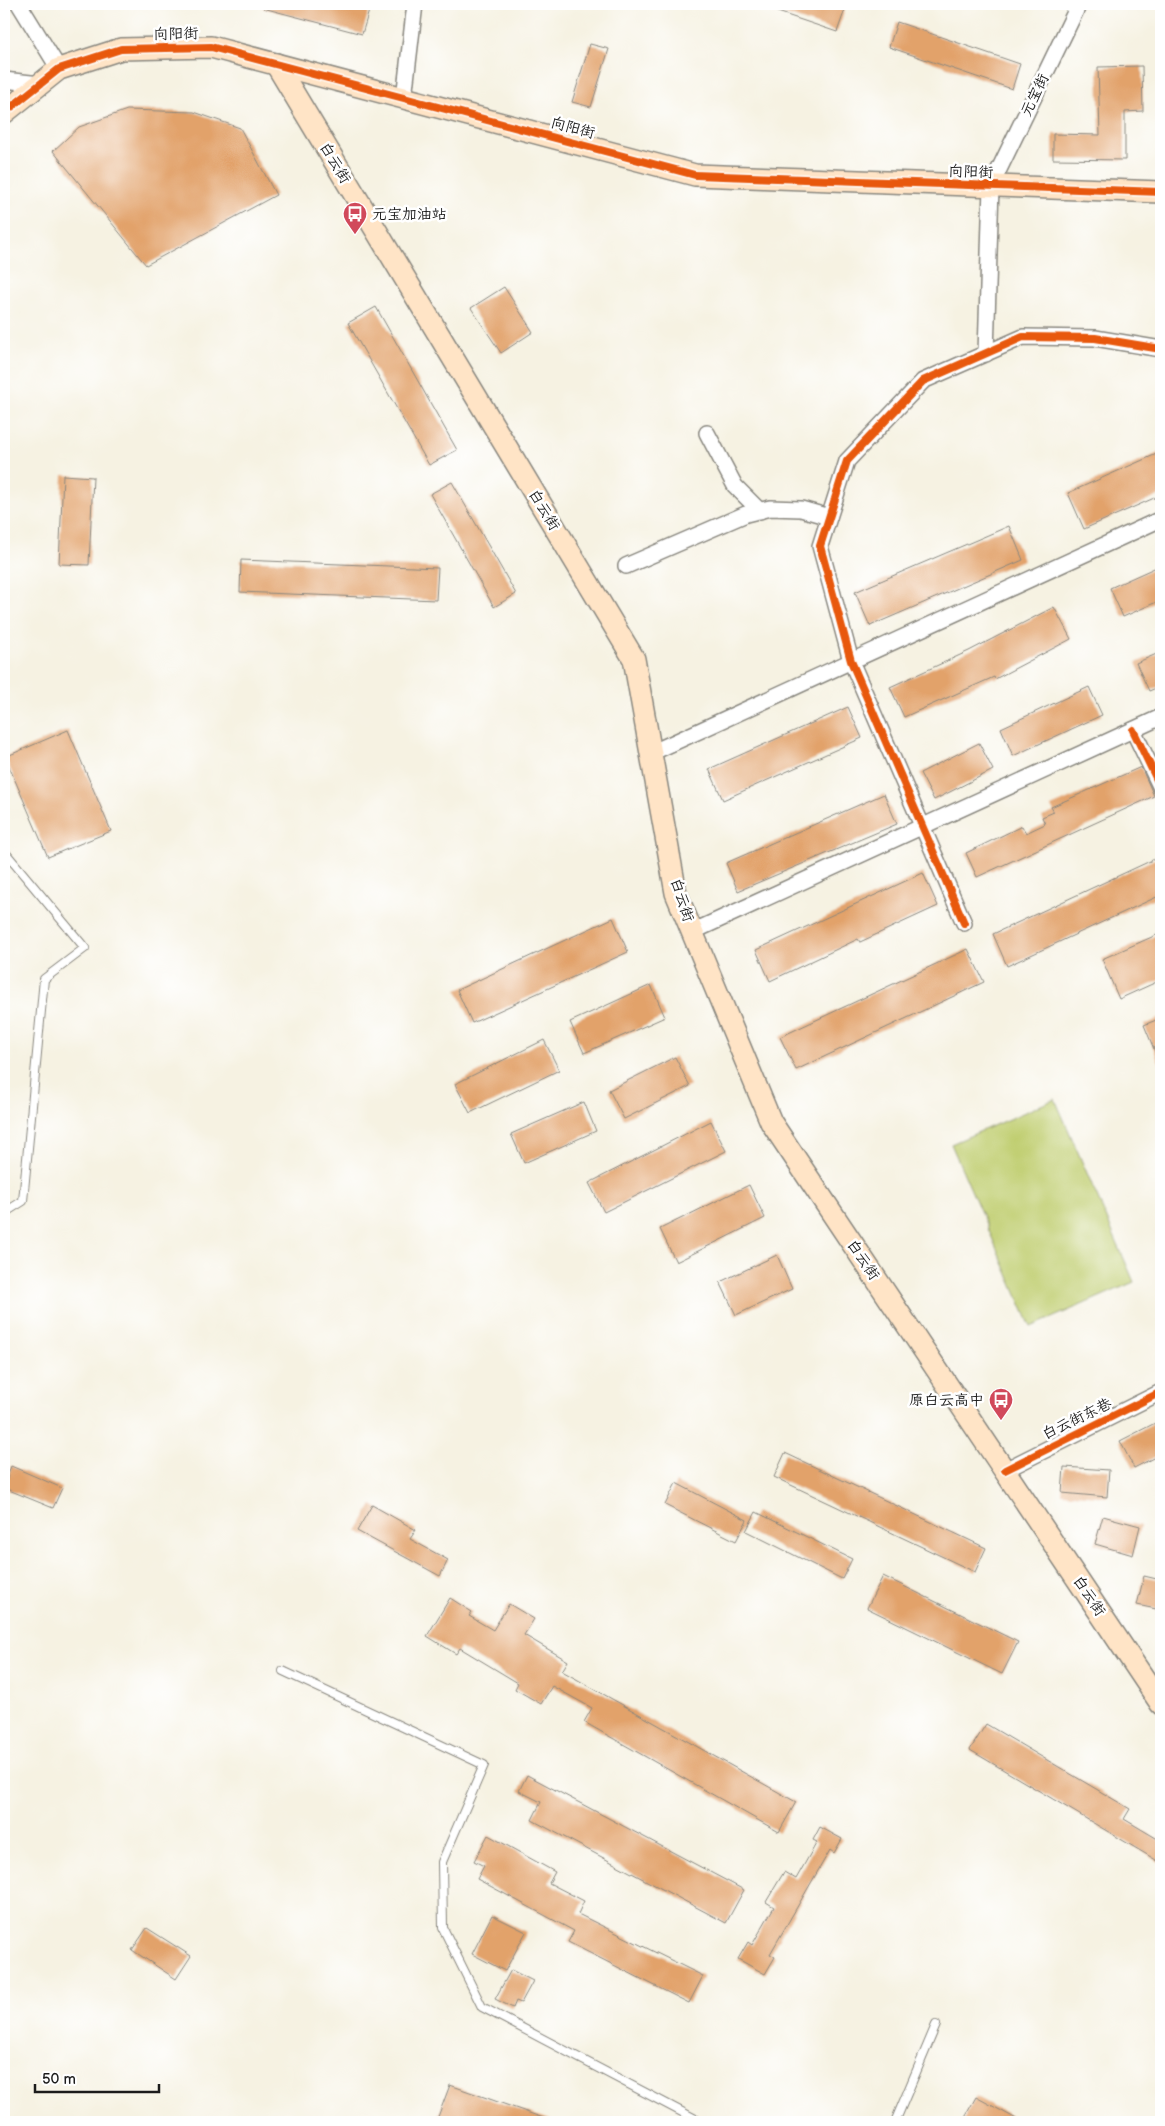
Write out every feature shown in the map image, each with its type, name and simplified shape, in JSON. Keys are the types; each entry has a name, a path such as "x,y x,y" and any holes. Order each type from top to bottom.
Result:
{"main road":[{"name":"向阳街","path":"4,113 59,69 121,49 211,47 695,175 1161,192"},
{"name":"白云街","path":"276,64 634,660 676,893 771,1122 1161,1704"}],"street":[{"path":"19,4 59,69"},
{"path":"404,98 415,4"},
{"name":"元宝街","path":"991,186 1079,4"},
{"path":"4,80 40,84"},
{"path":"986,354 991,186"},
{"path":"964,923 851,661 820,546 847,461 923,381 1023,338 1095,338 1161,349"},
{"path":"707,434 735,486 760,510"},
{"path":"626,566 746,514 760,510 770,508 801,509 829,517"},
{"path":"651,753 1161,519"},
{"path":"692,932 1161,717"},
{"path":"1133,730 1161,788"},
{"name":"白云街东巷","path":"1005,1470 1161,1392"}],"lane":[{"path":"4,851 85,948 44,979 23,1201 4,1213"},
{"path":"283,1671 484,1766 442,1862 443,1928 482,2007 701,2122"},
{"path":"895,2122 936,2026"}],"green space":[{"path":"1055,1099 1134,1282 1031,1327 951,1144"}],"building":[{"path":"264,4 371,4 362,34 263,8"},
{"path":"761,4 847,4 837,32 760,6"},
{"path":"897,22 1020,64 1012,89 889,47"},
{"path":"590,44 609,49 591,107 572,102"},
{"path":"1142,66 1143,111 1125,112 1125,160 1053,159 1053,134 1100,135 1098,67"},
{"path":"127,110 194,112 240,128 276,195 146,265 53,151 79,127"},
{"path":"504,287 533,332 501,353 471,308"},
{"path":"376,307 457,450 429,465 348,323"},
{"path":"1161,452 1161,495 1084,529 1068,493"},
{"path":"63,475 93,477 89,565 59,564"},
{"path":"452,482 516,594 494,607 430,494"},
{"path":"1009,526 1023,560 870,626 855,592"},
{"path":"241,560 438,568 436,600 240,592"},
{"path":"1161,565 1161,600 1123,617 1110,588"},
{"path":"1054,607 1071,639 995,679 994,677 904,717 890,687 969,651"},
{"path":"1161,652 1161,686 1149,691 1136,663"},
{"path":"1089,687 1102,715 1013,756 1001,728"},
{"path":"848,707 862,738 723,800 709,769"},
{"path":"68,730 111,831 48,857 5,757"},
{"path":"979,743 993,770 934,800 920,773"},
{"path":"1141,767 1154,796 977,877 966,853 1022,826 1026,833 1045,824 1042,817 1054,812 1051,807"},
{"path":"884,794 897,824 738,891 726,863"},
{"path":"1161,856 1161,895 1007,966 993,934"},
{"path":"923,873 938,906 860,942 858,939 770,981 756,950"},
{"path":"613,918 628,952 472,1023 457,990"},
{"path":"1161,933 1161,980 1119,999 1102,959"},
{"path":"968,949 984,982 796,1070 780,1037"},
{"path":"651,985 665,1017 584,1053 570,1022"},
{"path":"1161,1018 1161,1066 1144,1025"},
{"path":"544,1040 559,1070 470,1113 455,1084"},
{"path":"675,1057 690,1086 624,1119 609,1090"},
{"path":"584,1102 596,1131 524,1163 511,1134"},
{"path":"711,1121 726,1151 604,1212 589,1183"},
{"path":"749,1185 765,1218 676,1262 660,1229"},
{"path":"777,1255 792,1289 736,1315 720,1282"},
{"path":"1161,1420 1161,1454 1134,1468 1120,1441"},
{"path":"785,1453 986,1548 975,1572 774,1477"},
{"path":"11,1466 62,1488 53,1508 4,1488"},
{"path":"1064,1467 1109,1470 1107,1497 1062,1493"},
{"path":"676,1483 747,1520 736,1541 665,1505"},
{"path":"372,1505 416,1530 410,1539 448,1560 440,1576 357,1531"},
{"path":"756,1512 852,1559 842,1579 746,1531"},
{"path":"1103,1516 1140,1526 1133,1555 1095,1544"},
{"path":"883,1576 1018,1642 1002,1674 867,1608"},
{"path":"1144,1576 1161,1580 1161,1610 1137,1605"},
{"path":"450,1598 472,1612 469,1616 493,1630 509,1604 534,1619 524,1635 568,1661 562,1671 796,1802 779,1832 584,1722 592,1708 552,1686 541,1704 515,1689 518,1683 460,1648 456,1654 427,1636"},
{"path":"986,1724 1130,1809 1124,1819 1161,1841 1161,1863 970,1750"},
{"path":"527,1775 744,1890 726,1923 532,1820 541,1802 519,1791"},
{"path":"820,1827 842,1839 834,1853 830,1850 770,1954 775,1957 765,1974 738,1959 748,1942 752,1945 774,1907 766,1902 784,1872 796,1879 817,1842 813,1840"},
{"path":"488,1835 555,1872 549,1883 584,1901 578,1914 703,1976 689,2003 568,1942 574,1931 477,1879 484,1866 474,1861"},
{"path":"492,1915 526,1932 505,1971 472,1954"},
{"path":"147,1928 191,1956 176,1979 132,1950"},
{"path":"511,1970 533,1981 521,2003 516,2001 513,2008 495,1999"},
{"path":"450,2085 549,2120 548,2122 436,2122"},
{"path":"976,2097 1022,2122 962,2122"}],"cycle path":[{"path":"4,113 59,69 121,49 211,47 695,175 1161,192"},
{"path":"964,923 851,661 820,546 847,461 923,381 1023,337 1095,338 1161,349"},
{"path":"1133,730 1161,788"},
{"path":"1005,1470 1161,1392"}],"place":[{"name":"元宝加油站","path":"355,235"},
{"name":"原白云高中","path":"1001,1421"}]}
